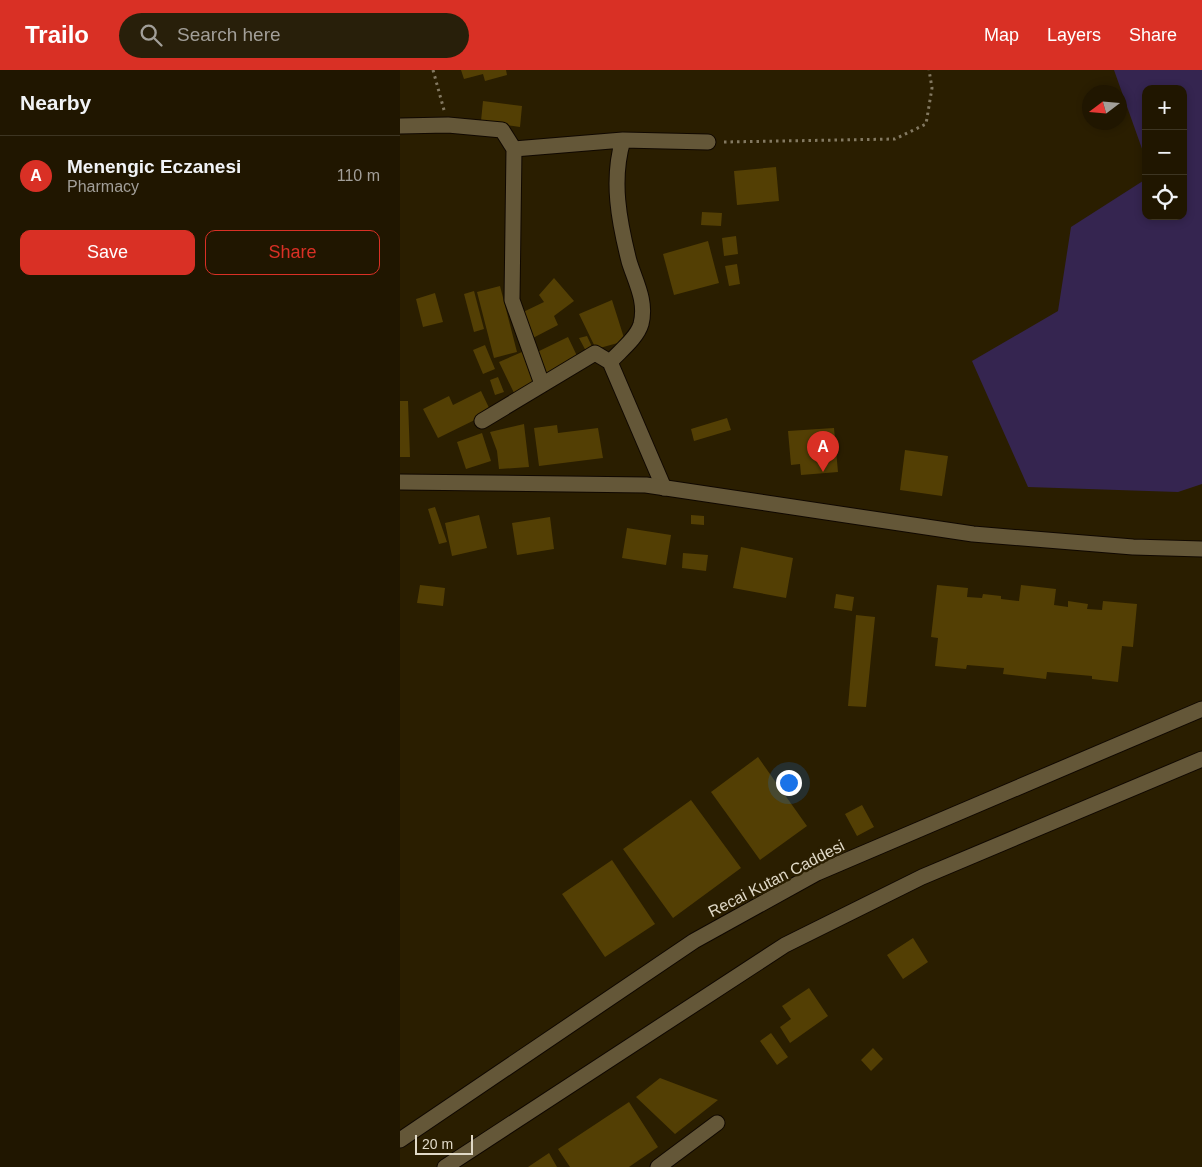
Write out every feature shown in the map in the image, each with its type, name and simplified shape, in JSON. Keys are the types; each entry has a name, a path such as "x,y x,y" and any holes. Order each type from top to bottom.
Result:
{"street":[{"path":"400,126 448,125 502,130 514,149 512,300 542,384"},
{"path":"514,149 623,140 708,142"},
{"path":"610,362 630,340 641,324 642,299 630,262 619,214 617,162 623,140"},
{"path":"482,420 595,353 610,362 664,488"},
{"path":"400,482 646,485 973,534 1133,547 1202,549"},
{"path":"1133,547 1202,539"},
{"name":"Recai Kutan Caddesi","path":"400,1140 694,941 817,873 1202,709"},
{"path":"446,1167 785,945 922,877 1202,759"},
{"path":"658,1167 718,1123"}],"path":[{"path":"433,70 448,125"},
{"path":"708,142 895,139 926,124 932,88 929,70"}],"shaded area":[{"path":"1114,70 1202,70 1202,484 1178,492 1028,487 972,361 1058,311 1071,227 1142,182 1142,220 1187,220 1187,85 1142,85 1142,149 1127,107 1127,85 1119,85"}],"building":[{"path":"461,70 506,70 507,75 485,81 483,74 464,79"},
{"path":"483,101 522,106 520,127 481,121"},
{"path":"776,167 779,201 737,205 734,171"},
{"path":"702,212 722,213 721,226 701,225"},
{"path":"736,236 738,254 724,256 722,238"},
{"path":"708,241 719,283 674,295 663,254"},
{"path":"737,264 740,284 729,286 725,266"},
{"path":"554,278 574,301 554,316 558,325 531,339 519,314 544,302 539,295"},
{"path":"500,286 517,352 494,358 477,292"},
{"path":"474,291 484,329 474,332 464,294"},
{"path":"435,293 443,322 423,327 416,299"},
{"path":"612,300 625,341 596,349 579,314"},
{"path":"587,336 594,351 587,353 579,338"},
{"path":"568,337 578,358 543,375 533,354"},
{"path":"485,345 495,369 483,374 473,350"},
{"path":"522,352 538,384 515,395 499,362"},
{"path":"498,377 504,392 495,395 490,380"},
{"path":"481,391 491,412 438,438 423,409 449,396 453,405"},
{"path":"400,401 408,401 410,457 400,457"},
{"path":"727,418 731,430 694,441 691,429"},
{"path":"524,424 529,467 499,469 497,451 490,432"},
{"path":"557,425 558,433 598,428 603,458 539,466 534,428"},
{"path":"834,428 838,472 801,475 800,464 791,465 788,431"},
{"path":"482,433 491,461 466,469 457,442"},
{"path":"905,450 948,456 942,496 900,490"},
{"path":"435,507 447,542 439,544 428,509"},
{"path":"479,515 487,548 452,556 445,523"},
{"path":"691,515 704,516 704,525 691,524"},
{"path":"550,517 554,549 517,555 512,523"},
{"path":"627,528 671,535 666,565 622,558"},
{"path":"741,547 793,558 786,598 733,588"},
{"path":"683,553 708,555 706,571 682,568"},
{"path":"420,585 445,588 443,606 417,603"},
{"path":"937,585 968,588 967,597 982,598 983,594 1019,601 1021,585 1056,589 1054,605 1068,607 1068,601 1088,604 1087,609 1102,610 1103,601 1137,604 1133,647 1122,646 1118,682 1092,679 1092,676 1047,672 1046,679 1003,674 1004,668 967,665 966,669 935,666 938,638 931,637"},
{"path":"836,594 854,597 852,611 834,608"},
{"path":"856,615 875,617 866,707 848,706"},
{"path":"758,757 807,826 760,860 711,792"},
{"path":"691,800 741,868 673,918 623,849"},
{"path":"862,805 874,827 857,836 845,814"},
{"path":"612,860 655,924 605,957 562,894"},
{"path":"913,938 928,962 903,979 887,955"},
{"path":"809,988 828,1016 790,1043 780,1027 791,1019 782,1006"},
{"path":"771,1033 788,1057 777,1065 760,1041"},
{"path":"873,1048 883,1059 871,1071 861,1060"},
{"path":"660,1078 718,1100 675,1134 636,1097"},
{"path":"629,1102 658,1147 629,1167 570,1167 558,1149"},
{"path":"549,1153 557,1167 528,1167"}],"place":[{"name":"Menengic Eczanesi","path":"823,472"}]}
